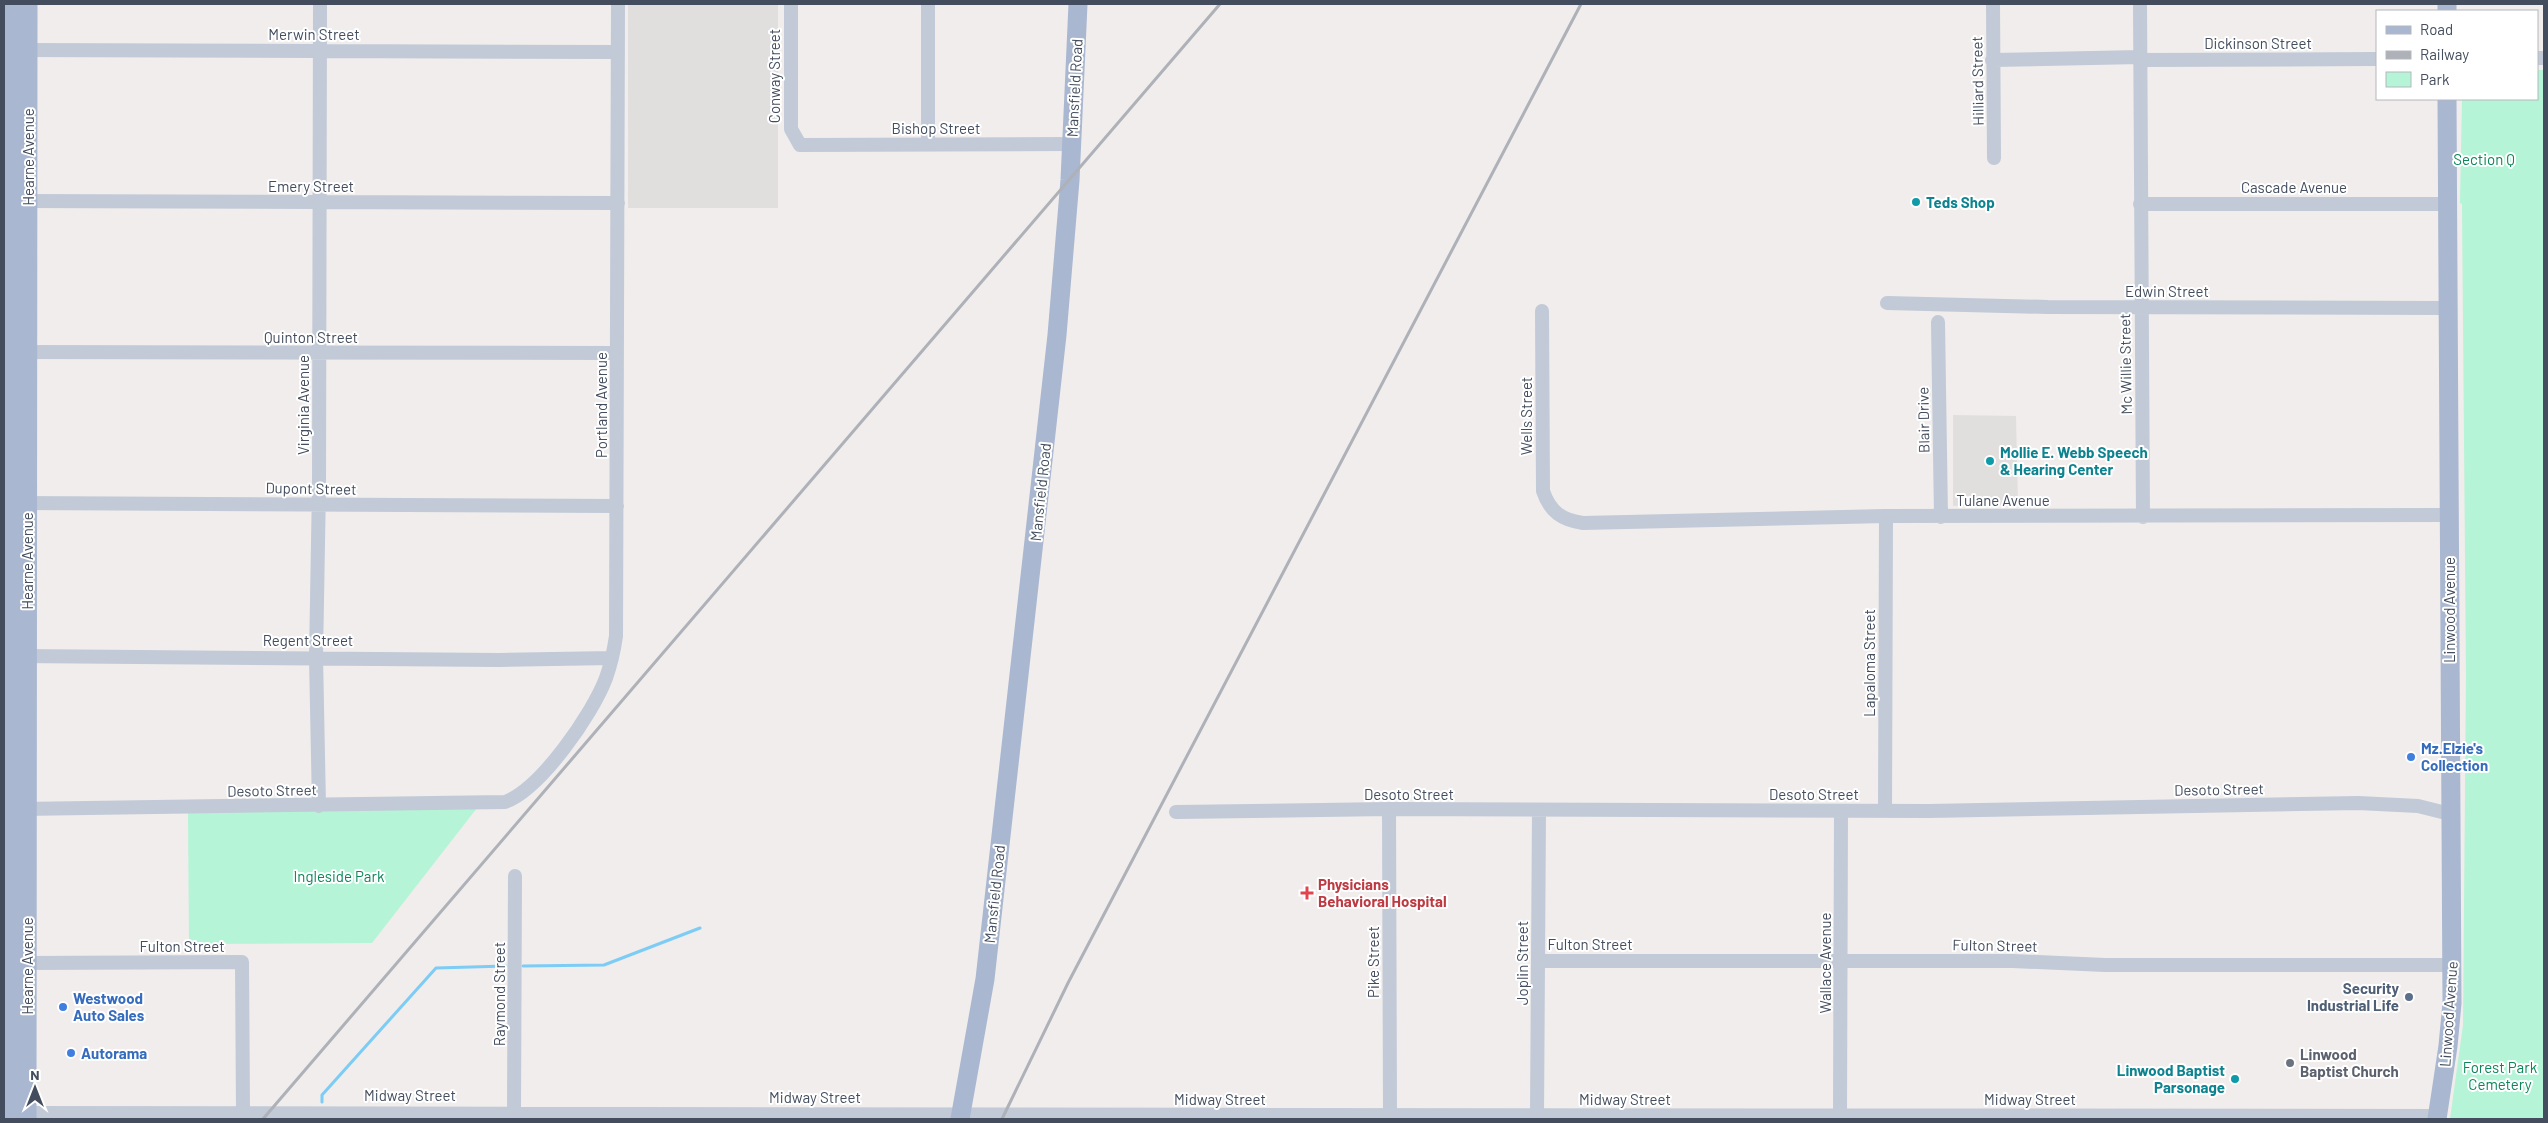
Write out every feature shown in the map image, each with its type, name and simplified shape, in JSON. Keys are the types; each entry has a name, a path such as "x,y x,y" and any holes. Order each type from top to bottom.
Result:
{"main road":[{"name":"Hearne Avenue","path":"10,4 19,50"},
{"name":"Hearne Avenue","path":"15,1115 13,960 14,201 19,50 28,4"},
{"name":"Mansfield Road","path":"966,1117 985,978 1057,336 1072,144 1078,4"},
{"name":"Linwood Avenue","path":"2437,1118 2450,1025 2452,965 2447,100"}],"street":[{"name":"Virginia Avenue","path":"319,806 316,656 320,353 320,4"},
{"name":"Portland Avenue","path":"534,782 572,736 597,698 612,658 617,622 618,4"},
{"name":"Conway Street","path":"790,4 791,129 800,145"},
{"path":"928,4 928,144"},
{"name":"Hilliard Street","path":"1993,4 1994,158"},
{"name":"Mc Willie Street","path":"2140,4 2143,517"},
{"name":"Merwin Street","path":"19,50 618,52"},
{"name":"Dickinson Street","path":"1992,60 2140,58 2376,59"},
{"name":"Bishop Street","path":"800,145 1072,144"},
{"name":"Emery Street","path":"14,201 618,203"},
{"name":"Cascade Avenue","path":"2140,204 2447,204"},
{"name":"Edwin Street","path":"1887,303 2141,308 2448,308"},
{"name":"Wells Street","path":"1542,311 1542,482 1546,502 1558,516"},
{"name":"Blair Drive","path":"1938,322 1941,516"},
{"name":"Quinton Street","path":"14,352 618,353"},
{"name":"Dupont Street","path":"13,503 617,506"},
{"name":"Tulane Avenue","path":"1558,516 1570,521 1583,523 1886,516 2449,515"},
{"name":"Lapaloma Street","path":"1885,811 1886,516"},
{"name":"Regent Street","path":"13,656 316,656 499,660 612,658"},
{"name":"Desoto Street","path":"13,809 500,803 519,796 534,782"},
{"name":"Desoto Street","path":"1176,812 1389,810 1885,811 2358,803 2418,806 2450,814"},
{"name":"Pike Street","path":"1389,810 1390,1115"},
{"name":"Joplin Street","path":"1537,1115 1539,810"},
{"name":"Wallace Avenue","path":"1840,1115 1841,811"},
{"name":"Raymond Street","path":"514,1112 515,876"},
{"name":"Fulton Street","path":"13,960 242,962 243,1111"},
{"name":"Fulton Street","path":"1539,961 1842,960 2014,961 2105,965 2452,965"},
{"name":"Midway Street","path":"15,1115 243,1111 325,1115 514,1112 622,1116 1390,1115 1519,1117 1537,1115 1823,1117 1840,1115 2437,1118"}],"shaded area":[{"path":"628,4 778,4 778,208 628,208"},
{"path":"1953,415 2016,416 2018,505 1953,506"}],"green space":[{"name":"Forest Park Cemetery","path":"2538,70 2544,70 2544,1119 2450,1119 2463,1025 2466,674 2462,204 2460,203 2462,100 2538,100"},
{"name":"Ingleside Park","path":"477,808 372,943 189,944 188,812"}],"waterway":[{"path":"523,966 604,965 700,928"},
{"path":"322,1102 322,1095 436,968 506,966"}],"railway":[{"path":"263,1119 1220,4"},
{"path":"1002,1119 1068,983 1581,4"}],"place":[{"name":"Teds Shop","path":"1916,202"},
{"name":"Mollie E. Webb Speech & Hearing Center","path":"1990,461"},
{"name":"Mz.Elzie's Collection","path":"2411,757"},
{"name":"Physicians Behavioral Hospital","path":"1307,893"},
{"name":"Security Industrial Life","path":"2409,997"},
{"name":"Westwood Auto Sales","path":"63,1007"},
{"name":"Autorama","path":"71,1053"},
{"name":"Linwood Baptist Church","path":"2290,1063"},
{"name":"Linwood Baptist Parsonage","path":"2235,1079"}],"park label":[{"name":"Section Q","path":"2484,159"}]}
